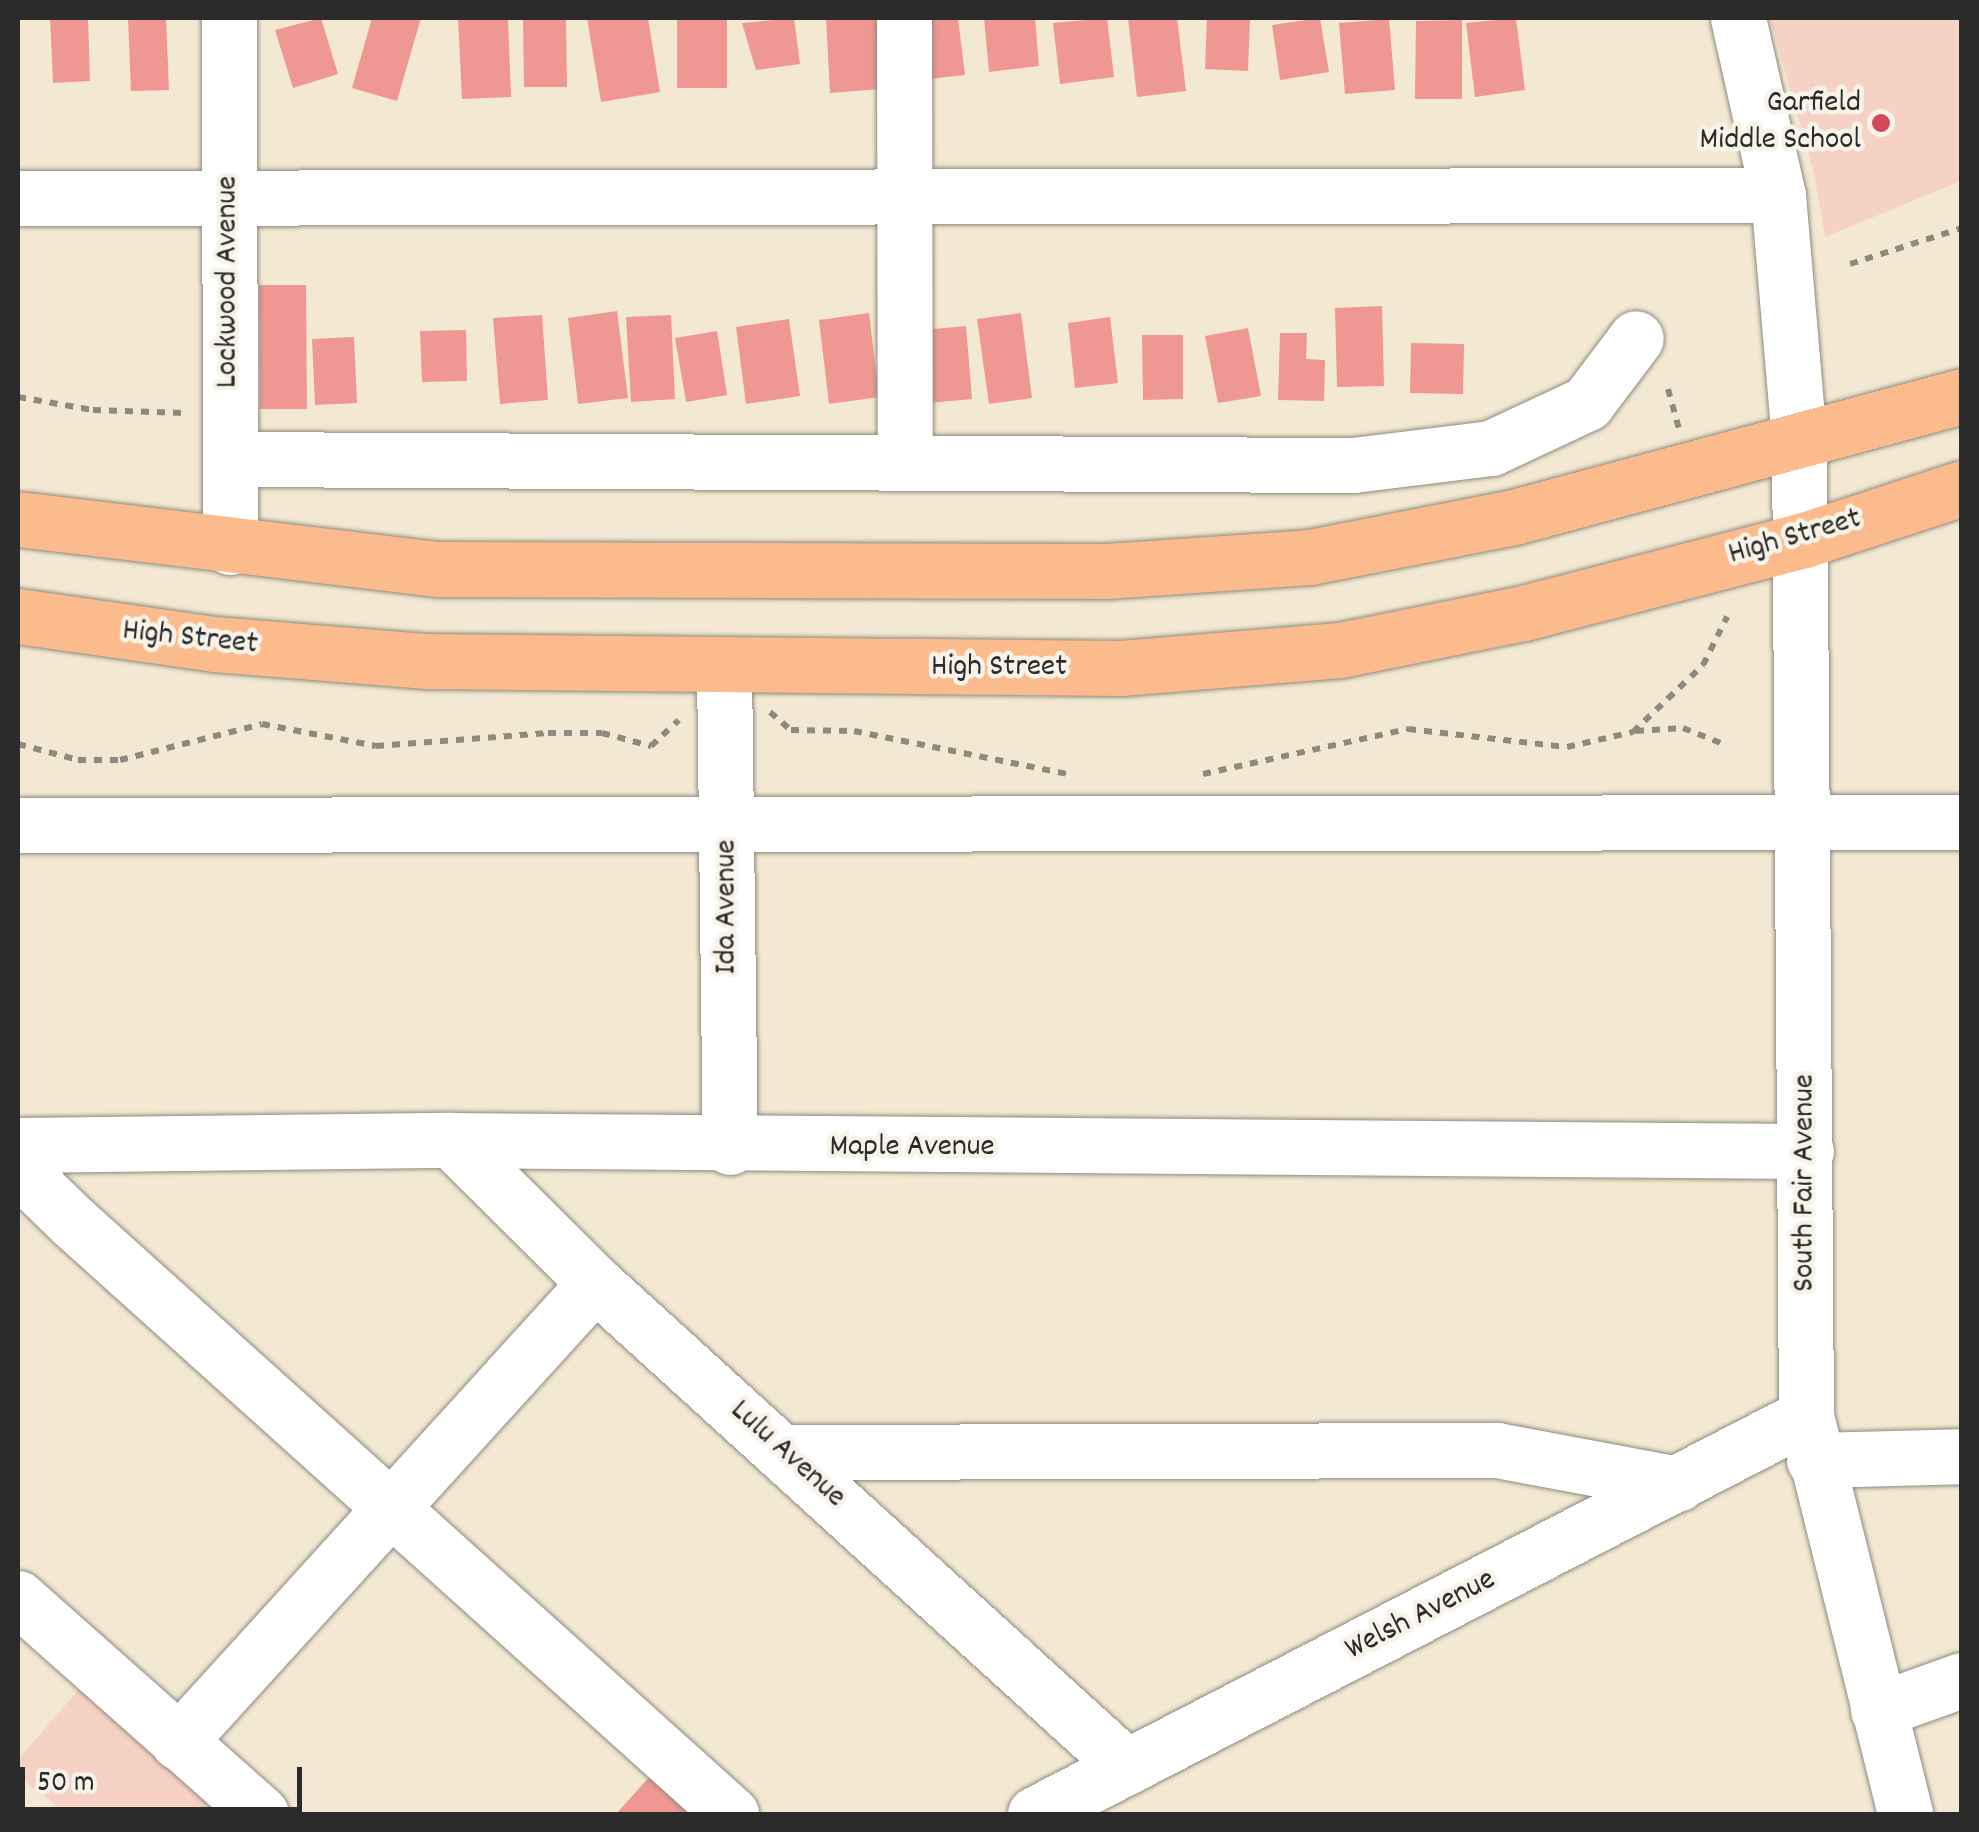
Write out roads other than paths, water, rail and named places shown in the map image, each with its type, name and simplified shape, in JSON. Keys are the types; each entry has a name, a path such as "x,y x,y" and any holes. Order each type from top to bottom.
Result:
{"highway":[{"path":"18,519 438,569 1106,571 1310,557 1514,518 1962,396"},
{"name":"High Street","path":"18,616 214,644 727,693 1120,668 1340,650 1524,613 1804,540 1962,488"}],"street":[{"name":"Lockwood Avenue","path":"228,18 230,547"},
{"path":"904,18 905,458"},
{"name":"South Fair Avenue","path":"1738,18 1778,195 1799,438 1804,540 1810,1439 1904,1814"},
{"path":"18,198 1778,195"},
{"path":"230,459 905,458 1354,465 1492,448 1587,403 1636,338"},
{"name":"Ida Avenue","path":"727,693 730,1147"},
{"path":"18,825 728,827 1804,819 1962,822"},
{"name":"Maple Avenue","path":"20,1145 451,1140 730,1147 1806,1150"},
{"name":"Lulu Avenue","path":"451,1140 594,1283 785,1452 1127,1767"},
{"path":"20,1145 50,1200 731,1814"},
{"path":"178,1742 594,1283"},
{"path":"1810,1439 1962,1456"},
{"name":"Welsh Avenue","path":"1035,1814 1678,1484 1810,1439"},
{"path":"785,1452 1497,1450 1678,1484"},
{"path":"18,1598 261,1814"},
{"path":"1878,1710 1962,1680"}],"place":[{"name":"Garfield Middle School","path":"1881,123"}]}
